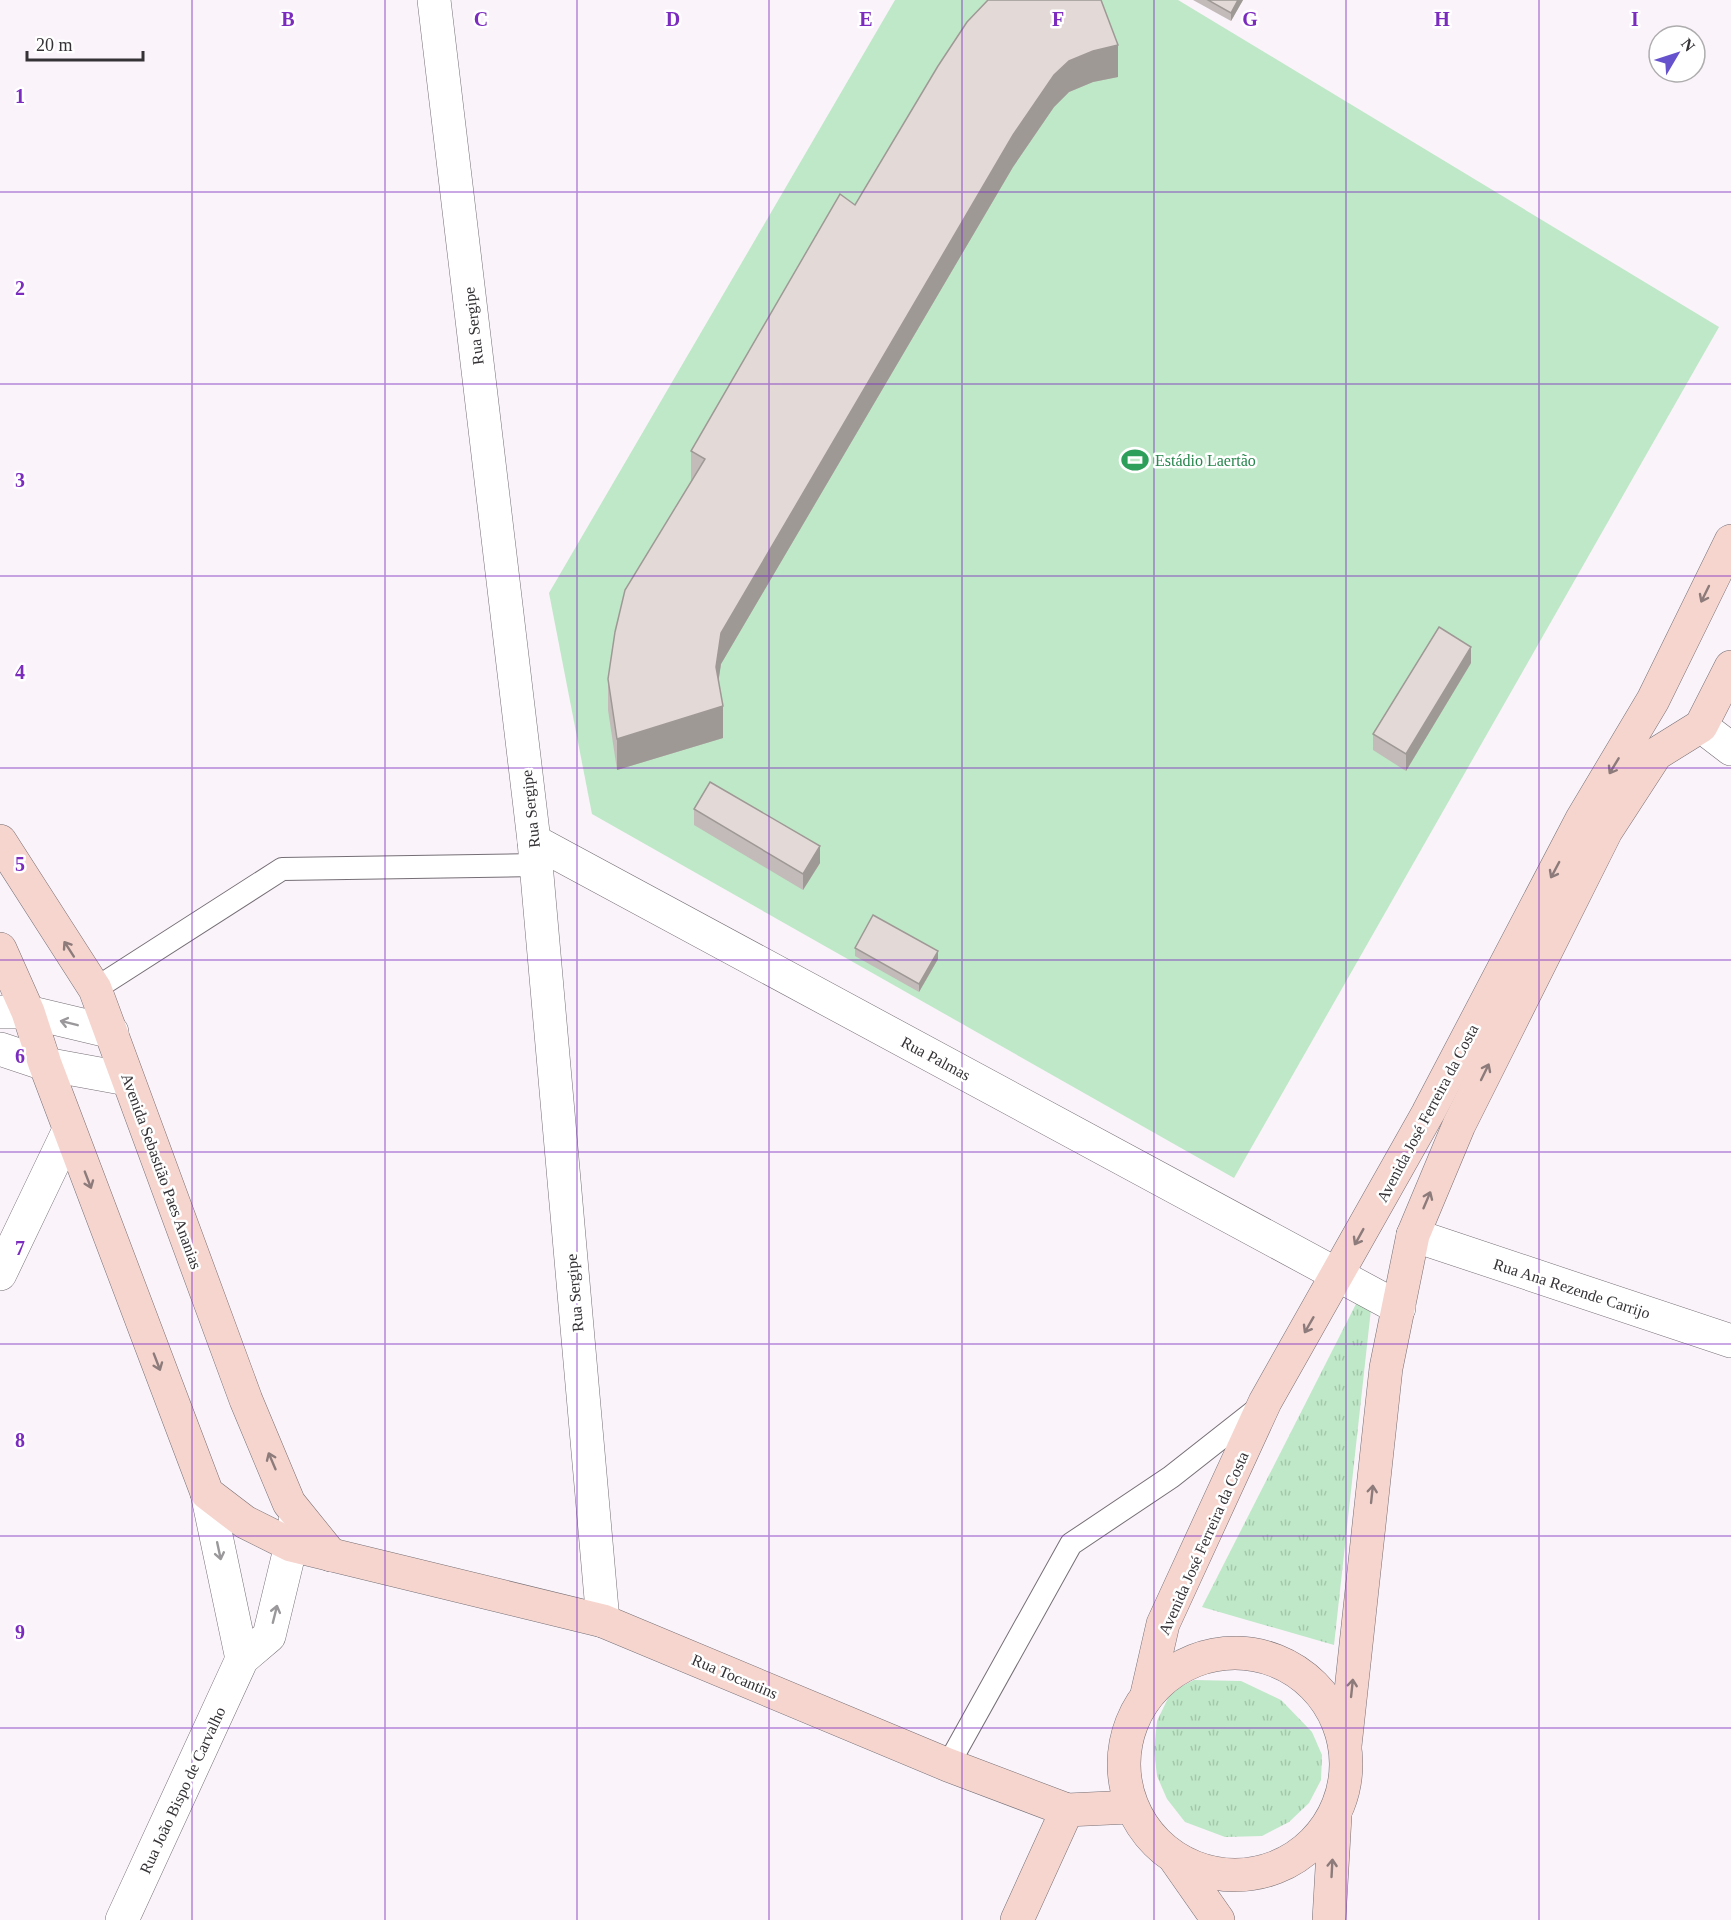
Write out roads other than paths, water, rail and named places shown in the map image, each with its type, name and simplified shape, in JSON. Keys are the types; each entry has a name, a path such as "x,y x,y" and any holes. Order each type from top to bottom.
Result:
{"main road":[{"name":"Avenida José Ferreira da Costa","path":"1147,1694 1163,1624 1265,1402 1428,1113 1582,819 1653,700 1731,542"},
{"path":"1701,726 1731,667"},
{"name":"Avenida José Ferreira da Costa","path":"1345,1746 1386,1368 1413,1235 1459,1125 1606,831 1656,754 1701,726"},
{"name":"Avenida Sebastião Paes Ananias","path":"0,842 95,989 246,1400 289,1503 294,1529"},
{"path":"0,949 9,1007 45,1064 207,1493 245,1522 294,1529"},
{"name":"Rua Tocantins","path":"294,1529 331,1555 603,1620 948,1765 1067,1810 1131,1807"},
{"path":"1218,1920 1176,1860 1150,1837 1131,1807 1123,1778 1124,1748 1131,1719 1147,1694 1174,1669 1208,1655 1245,1652 1281,1662 1311,1682 1333,1712 1345,1746 1346,1782 1335,1816 1329,1920"},
{"path":"1017,1920 1067,1810"},
{"path":"1176,1860 1210,1874 1247,1876 1282,1866 1312,1846 1335,1816"}],"street":[{"name":"Rua Sergipe","path":"434,0 535,853 603,1620"},
{"path":"1701,726 1731,748"},
{"name":"Rua Palmas","path":"535,853 1399,1308"},
{"path":"9,1007 111,1032"},
{"path":"0,1049 45,1064 127,1078"},
{"path":"0,1274 69,1130"},
{"name":"Rua Ana Rezende Carrijo","path":"1413,1235 1731,1341"},
{"path":"207,1493 242,1659"},
{"name":"Rua João Bispo de Carvalho","path":"122,1920 242,1659 269,1636 294,1529"}],"lane":[{"path":"95,989 282,869 535,853"},
{"path":"948,1765 1071,1544 1171,1477 1265,1402"}],"place":[{"name":"Estádio Laertão","path":"1135,460"}]}
